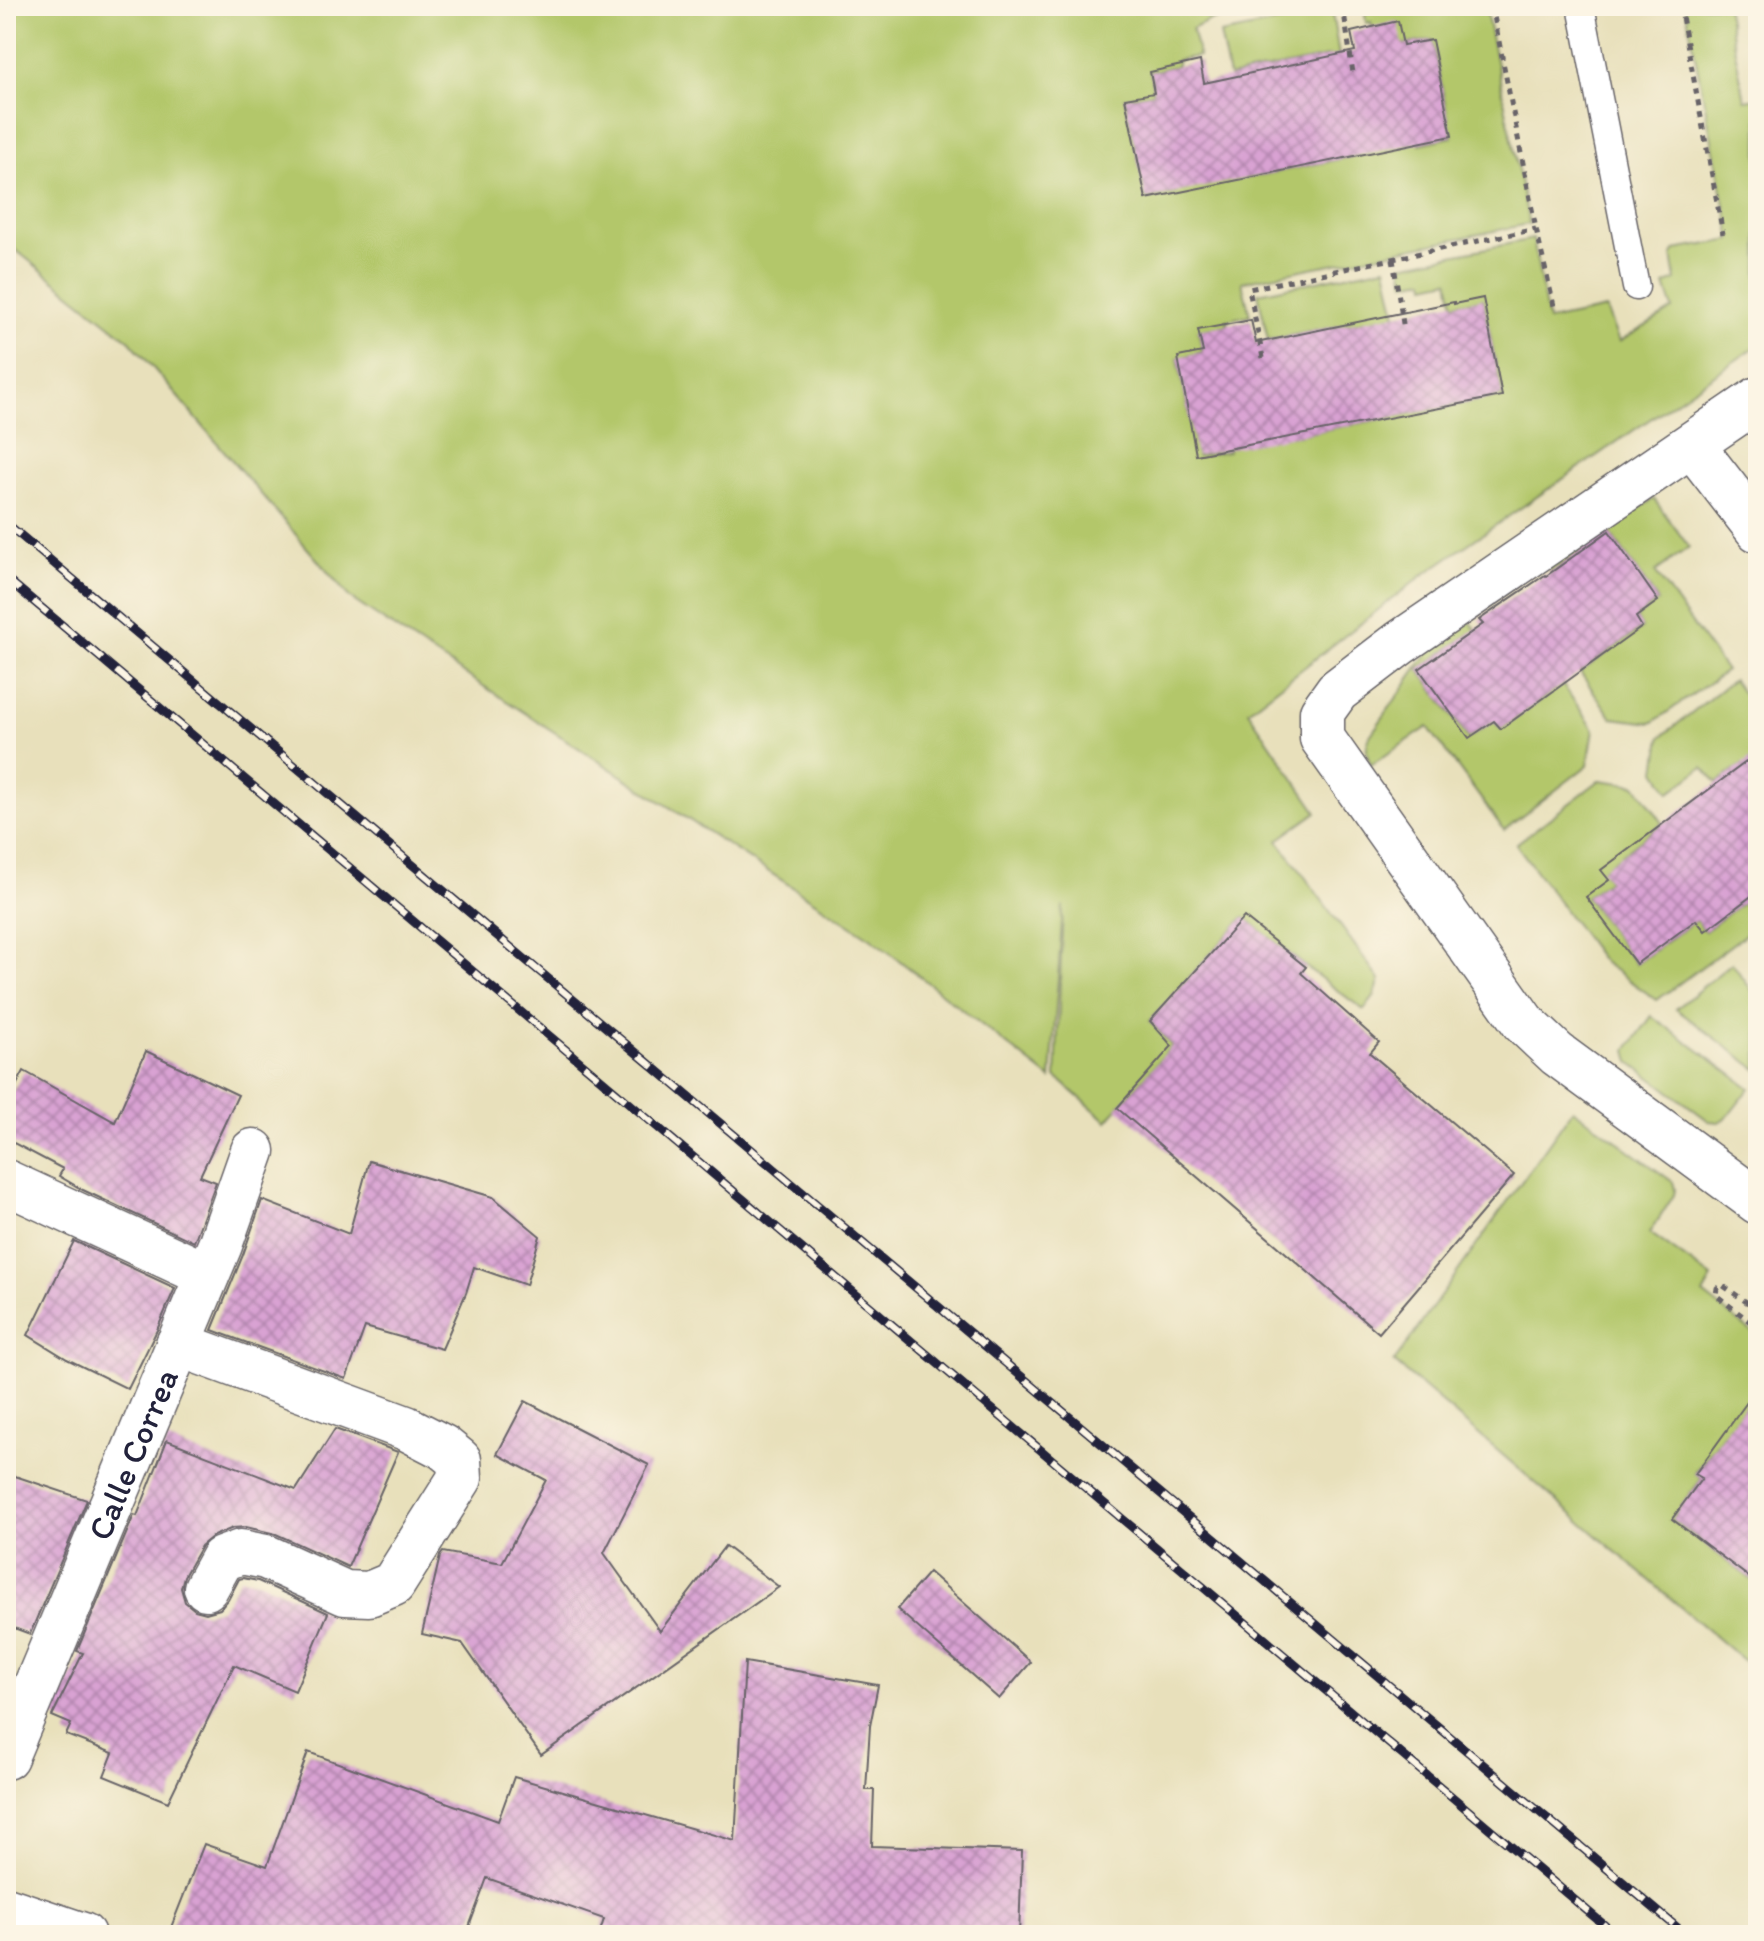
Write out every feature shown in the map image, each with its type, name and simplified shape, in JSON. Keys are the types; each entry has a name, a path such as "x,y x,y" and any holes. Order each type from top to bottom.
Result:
{"street":[{"path":"1758,399 1400,643 1337,691 1322,712 1322,738 1523,1022 1557,1054 1758,1202"},
{"path":"1692,445 1758,530"},
{"name":"Calle Correa","path":"6,1757 220,1245 253,1151"},
{"path":"6,1182 207,1275"},
{"path":"178,1344 406,1428 443,1447 459,1460 460,1478 393,1584 369,1594 345,1593 266,1557 241,1552 222,1559 206,1588"},
{"path":"6,1909 83,1935"}],"lane":[{"path":"1581,6 1636,287"}],"path":[{"path":"1343,6 1353,73"},
{"path":"1492,6 1555,310"},
{"path":"1680,6 1723,234"},
{"path":"1263,358 1249,289 1536,229"},
{"path":"1393,259 1404,330"},
{"path":"1758,1310 1722,1285 1717,1288 1716,1295 1758,1328"}],"green space":[{"path":"6,6 1276,6 1208,21 1192,29 1199,56 1177,60 1177,66 1150,72 1154,93 1125,98 1147,199 1176,193 1174,182 1247,178 1350,157 1418,135 1420,144 1452,137 1432,40 1403,45 1372,27 1371,22 1366,23 1364,6 1485,6 1529,224 1242,282 1250,315 1227,320 1228,325 1198,331 1203,352 1178,358 1197,456 1228,451 1227,440 1298,435 1502,396 1483,299 1454,304 1449,280 1426,285 1425,279 1405,283 1402,265 1533,239 1548,321 1606,309 1619,342 1673,309 1665,285 1676,280 1672,255 1675,250 1732,240 1685,6 1726,6 1745,100 1758,98 1758,345 1423,575 1248,711 1317,812 1278,840 1380,980 1374,997 1364,1010 1244,917 1150,1021 1172,1046 1107,1121 1056,1077 1063,906 1051,1079 872,939 350,598 130,341 6,242"},
{"path":"1332,12 1342,75 1331,56 1229,77 1220,34"},
{"path":"1386,267 1396,315 1268,340 1258,293"},
{"path":"1654,499 1689,547 1655,572 1726,671 1652,723 1612,718 1580,672 1642,628 1636,617 1658,601 1609,531 1552,572 1548,565 1602,528"},
{"path":"1470,621 1476,630 1419,669 1468,738 1494,721 1501,729 1562,684 1594,729 1588,765 1504,830 1428,727 1371,765 1367,754 1370,736 1429,651"},
{"path":"1733,680 1758,715 1758,770 1742,765 1717,783 1703,767 1670,792 1656,771 1661,737"},
{"path":"1600,780 1636,785 1663,823 1602,870 1609,880 1586,897 1636,964 1696,920 1705,931 1758,891 1758,925 1657,1000 1603,962 1516,844"},
{"path":"1732,963 1758,999 1758,1070 1676,1009"},
{"path":"1652,1016 1750,1088 1725,1120 1709,1121 1630,1062 1627,1050"},
{"path":"1573,1109 1673,1182 1674,1195 1650,1233 1712,1278 1703,1294 1758,1337 1758,1403 1736,1418 1695,1473 1702,1478 1672,1519 1755,1582 1758,1578 1758,1673 1394,1362"}],"building":[{"path":"1398,21 1403,45 1432,40 1452,136 1146,199 1125,98 1154,93 1150,72 1200,61 1204,83 1355,51 1351,32"},
{"path":"1483,298 1502,396 1196,455 1178,357 1203,352 1198,330 1251,320 1256,343"},
{"path":"1609,531 1658,601 1636,617 1642,627 1501,729 1494,721 1469,738 1419,669 1483,624 1479,620"},
{"path":"1758,753 1758,891 1705,931 1696,920 1636,964 1586,897 1609,880 1601,870"},
{"path":"1244,917 1306,967 1301,973 1379,1042 1370,1053 1514,1175 1379,1333 1117,1108 1172,1046 1150,1021"},
{"path":"146,1051 238,1095 200,1176 216,1182 194,1242 83,1190 59,1176 63,1169 6,1139 6,1104 24,1071 115,1122"},
{"path":"369,1161 493,1197 540,1236 526,1285 474,1267 442,1349 365,1327 346,1379 212,1330 262,1200 349,1234"},
{"path":"74,1241 175,1288 128,1389 67,1359 28,1335"},
{"path":"1758,1387 1758,1584 1672,1519 1702,1478 1695,1474"},
{"path":"525,1401 649,1465 604,1553 660,1631 725,1546 779,1587 541,1755 462,1643 422,1634 443,1552 502,1563 546,1480 497,1454"},
{"path":"335,1429 398,1452 348,1567 276,1534 246,1527 233,1528 213,1536 201,1546 184,1576 181,1588 185,1602 195,1610 206,1613 220,1609 239,1579 243,1578 258,1581 328,1613 295,1691 234,1665 168,1802 104,1776 113,1753 66,1735 71,1724 52,1716 83,1653 77,1651 167,1440 296,1490"},
{"path":"6,1473 87,1500 30,1634 6,1625"},
{"path":"929,1572 1031,1662 999,1699 897,1609"},
{"path":"745,1662 878,1685 870,1726 866,1790 874,1790 872,1846 1022,1851 1019,1935 599,1935 604,1919 487,1878 466,1935 168,1935 204,1844 267,1866 308,1752 498,1821 514,1777 735,1841"}],"railway":[{"path":"6,523 1686,1935"},
{"path":"6,578 1616,1935"}]}
